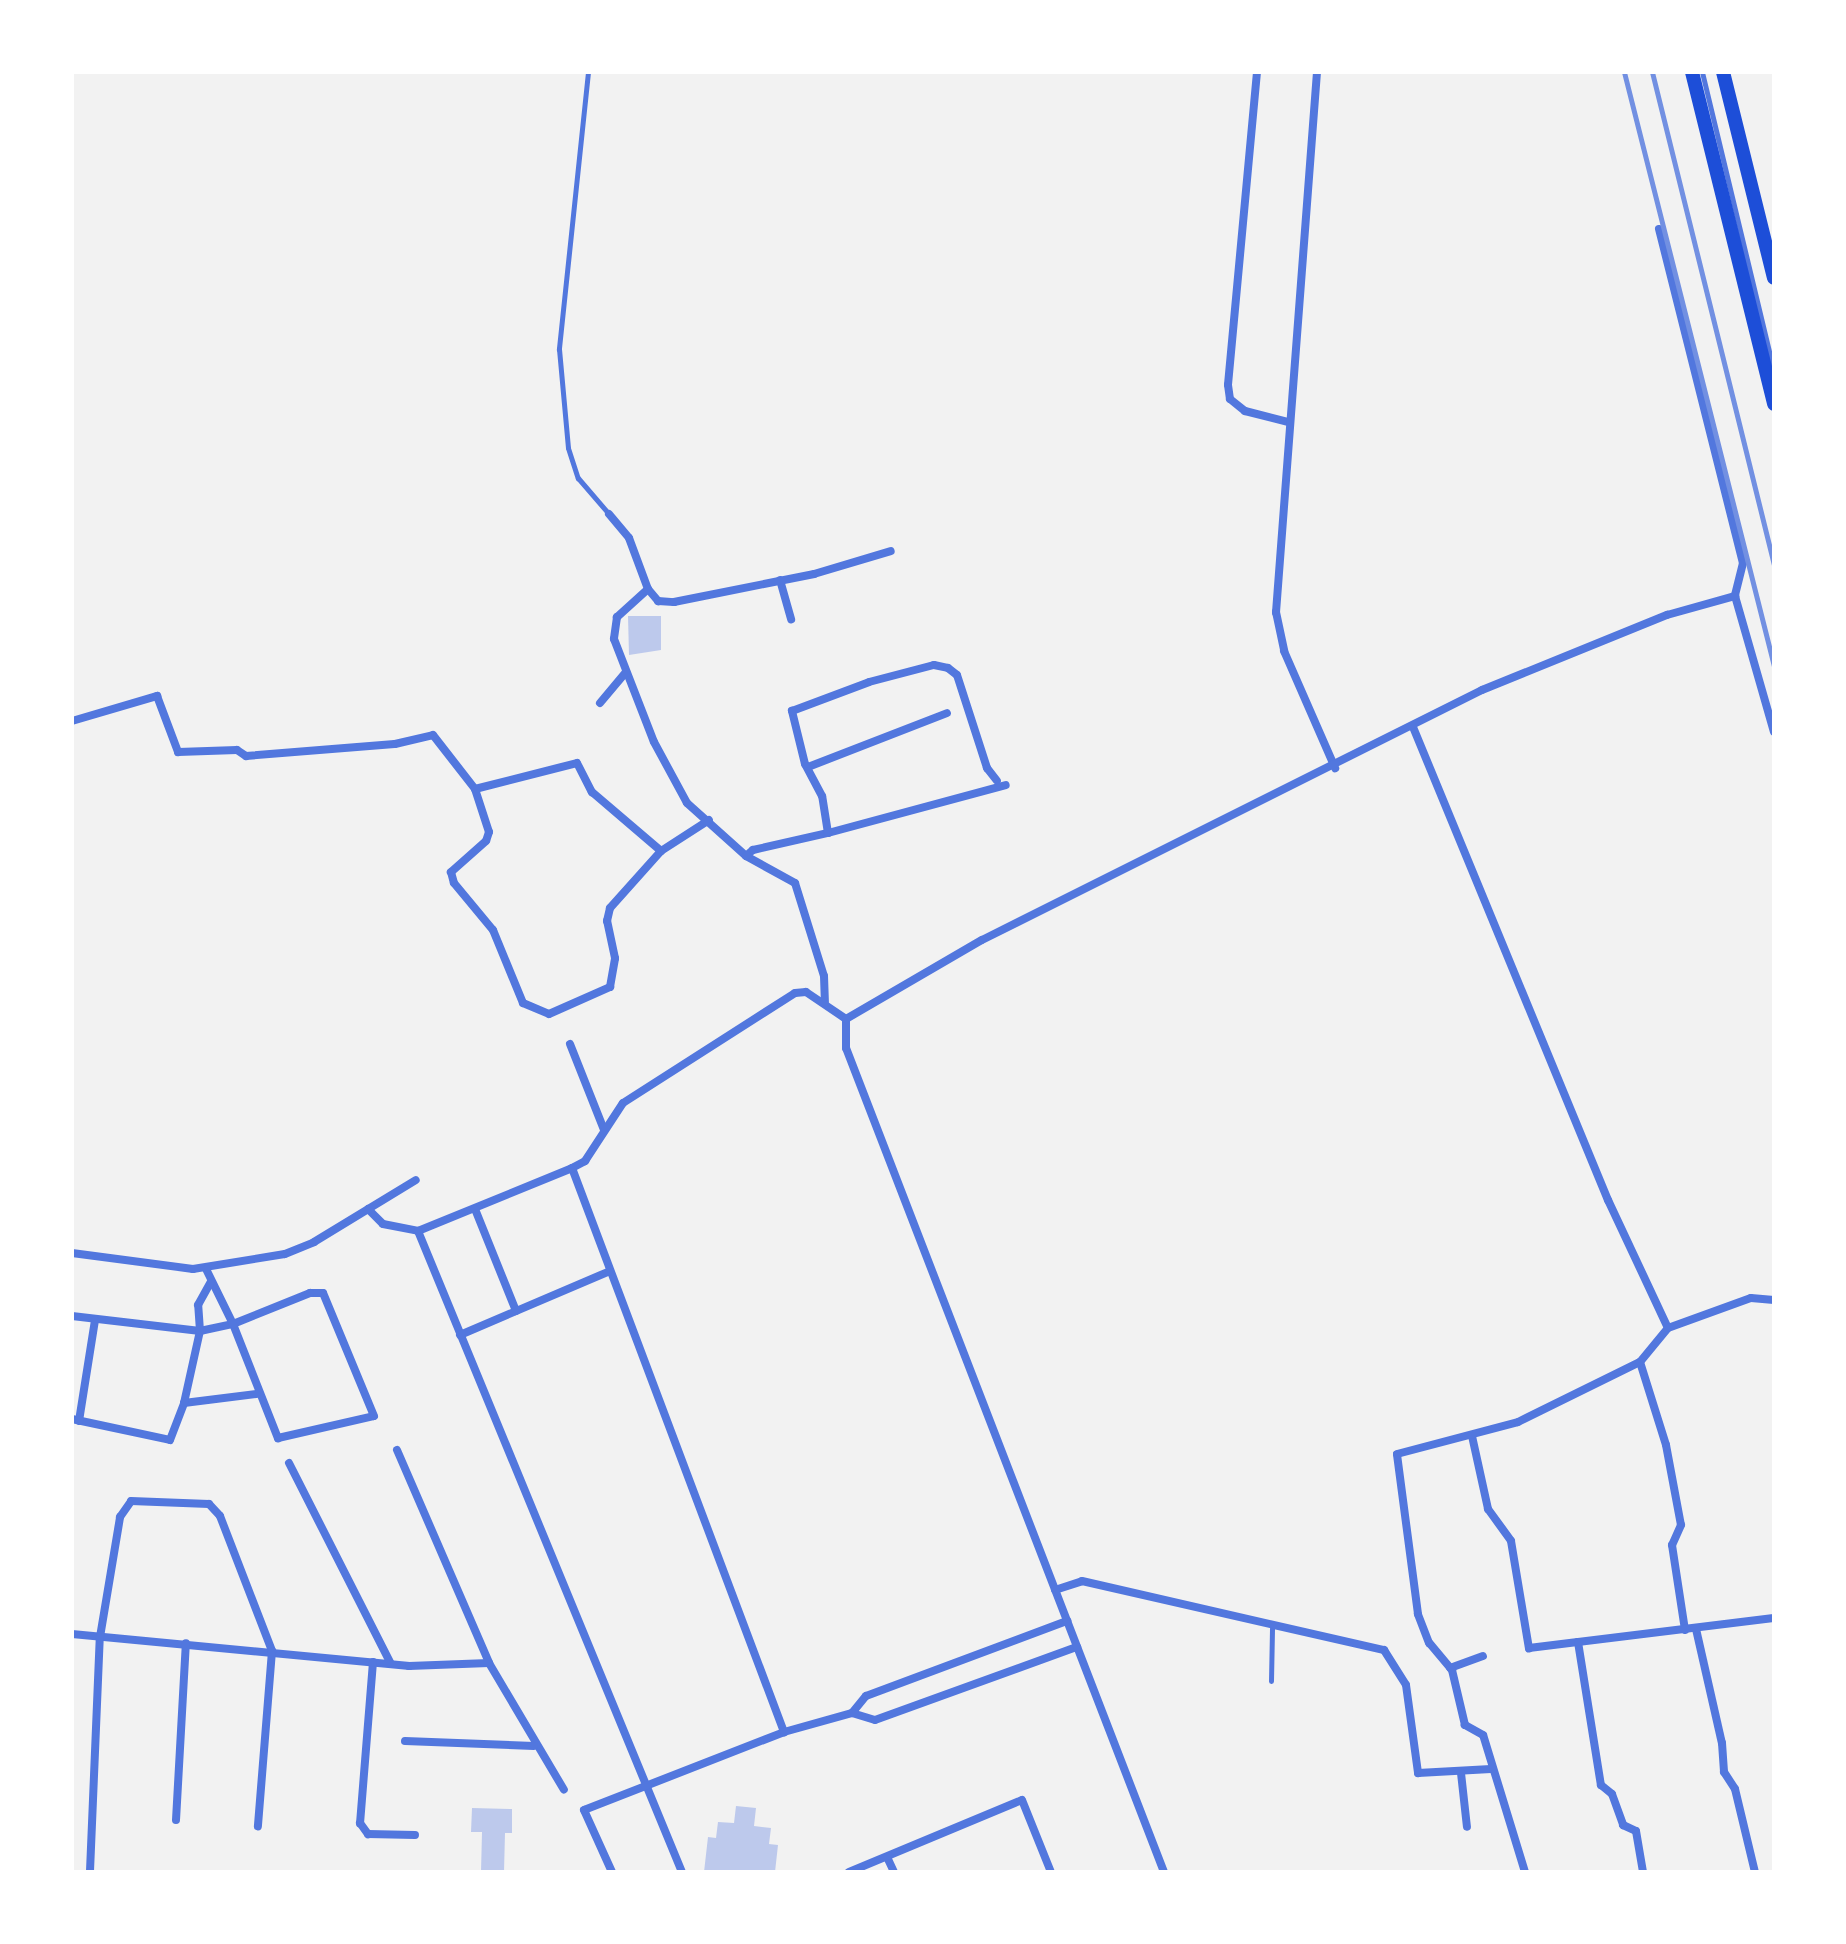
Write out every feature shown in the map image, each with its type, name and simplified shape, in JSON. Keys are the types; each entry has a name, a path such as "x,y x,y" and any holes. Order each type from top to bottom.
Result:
{"main road":[{"path":"1692,72 1774,404"},
{"path":"1723,72 1774,278"}],"street":[{"path":"1257,72 1228,385 1230,399 1245,411 1288,422"},
{"path":"1317,72 1288,422 1277,631 1335,768"},
{"path":"1659,229 1743,563 1735,596 1774,732"},
{"path":"609,514 629,538 648,589 658,601 674,602 780,580 891,551"},
{"path":"780,580 791,619"},
{"path":"648,589 615,621 614,639 626,672 676,786 687,803 746,856 795,883 824,976 825,1002"},
{"path":"846,1019 982,940 1545,662 1667,615 1735,596"},
{"path":"828,833 822,796 808,767 792,711 887,678 934,665 957,675 987,768 997,781"},
{"path":"600,703 626,672"},
{"path":"72,721 148,697 158,698 173,744 183,754 237,750 246,756 293,754 395,744 430,733 475,789 489,832 486,841 454,868 452,878 493,930 528,1007 561,1013 610,987 615,958 607,914 661,851 709,820"},
{"path":"808,767 947,713"},
{"path":"1413,727 1608,1200 1668,1328"},
{"path":"475,789 577,763 592,792 661,851"},
{"path":"746,856 1006,785"},
{"path":"368,1209 383,1224 418,1231 572,1168 585,1161 623,1103 791,995 806,992 846,1019"},
{"path":"846,1019 846,1048 1163,1872"},
{"path":"570,1044 604,1130"},
{"path":"572,1168 608,1272 784,1732"},
{"path":"72,1253 206,1269 285,1254 416,1180"},
{"path":"475,1209 516,1311"},
{"path":"418,1231 682,1872"},
{"path":"72,1316 200,1331 233,1324 310,1293 323,1293 376,1410 369,1420 283,1439 274,1434 256,1394 233,1324 206,1269"},
{"path":"460,1335 608,1272"},
{"path":"95,1320 76,1420 164,1442 184,1403 200,1331 198,1305 211,1282"},
{"path":"1525,1872 1482,1733 1465,1725 1450,1668 1429,1643 1417,1610 1396,1456 1400,1450 1472,1436 1518,1422 1640,1362 1668,1328 1751,1298 1774,1300"},
{"path":"1640,1362 1666,1445 1681,1525 1672,1545 1685,1630"},
{"path":"184,1403 256,1394"},
{"path":"1472,1436 1489,1512 1511,1541 1529,1648 1774,1618"},
{"path":"397,1450 489,1663 534,1746 564,1790"},
{"path":"289,1463 391,1664"},
{"path":"90,1871 100,1637 124,1506 140,1499 209,1504 220,1516 272,1651 258,1826"},
{"path":"1055,1590 1082,1581 1272,1628 1343,1638 1388,1652 1406,1685 1418,1773 1491,1769"},
{"path":"852,1713 866,1696 1067,1621"},
{"path":"1696,1629 1722,1743 1719,1750 1724,1772 1735,1789 1755,1872"},
{"path":"72,1634 391,1664 489,1663"},
{"path":"1578,1642 1601,1785 1612,1794 1623,1825 1636,1831 1643,1872"},
{"path":"176,1820 186,1643"},
{"path":"612,1872 584,1810 784,1732 852,1713 875,1720 1077,1647"},
{"path":"1450,1668 1483,1656"},
{"path":"373,1662 360,1823 368,1834 415,1835"},
{"path":"405,1741 534,1746"},
{"path":"1461,1773 1467,1827"},
{"path":"849,1872 1022,1800 1051,1872"},
{"path":"887,1857 894,1872"}],"lane":[{"path":"588,72 559,349 568,448 578,478 609,514"},
{"path":"1702,72 1774,371"},
{"path":"1271,1681 1272,1628"}],"building":[{"path":"628,616 661,616 661,650 629,655"},
{"path":"736,1806 756,1808 754,1826 771,1828 769,1844 778,1845 775,1872 704,1872 708,1837 716,1838 718,1822 734,1823"},
{"path":"472,1808 512,1809 512,1833 505,1833 504,1872 481,1872 482,1832 471,1832"}],"railway":[{"path":"1624,72 1774,666"},
{"path":"1652,72 1774,565"}]}
